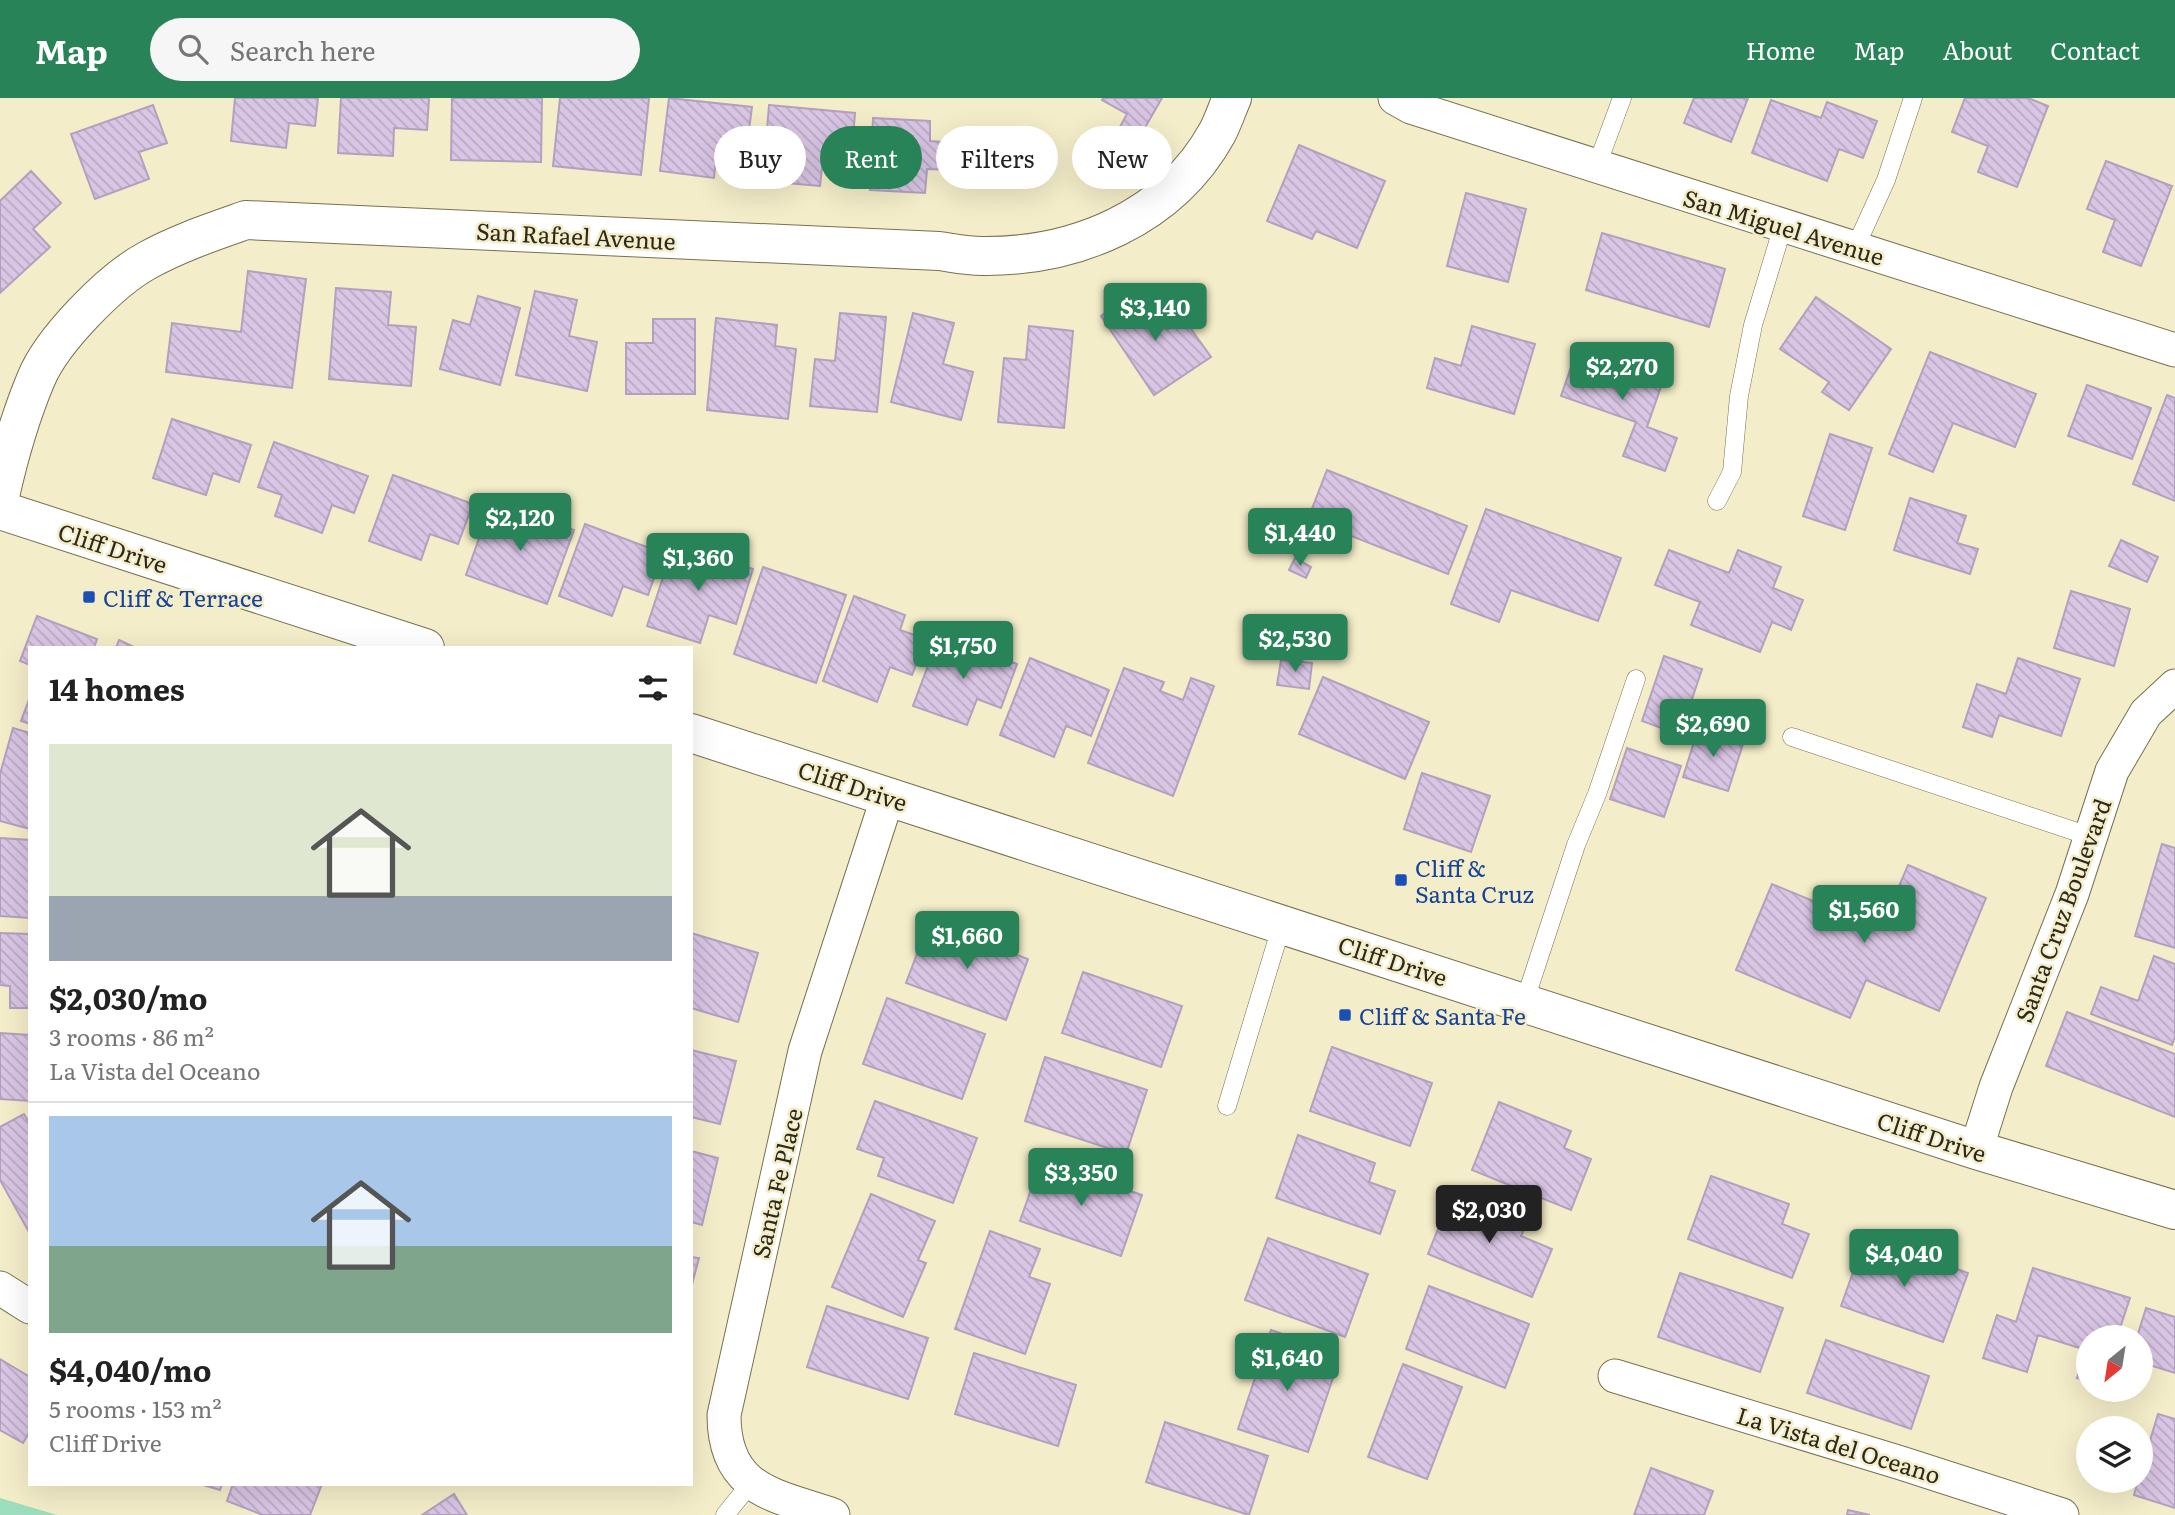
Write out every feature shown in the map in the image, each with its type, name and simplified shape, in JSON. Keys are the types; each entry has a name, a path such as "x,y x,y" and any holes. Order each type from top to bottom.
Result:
{"main road":[{"name":"San Rafael Avenue","path":"0,496 11,447 37,376 68,331 104,292 145,261 196,237 246,220 912,250 980,256 1023,255 1064,248 1104,235 1165,197 1188,174 1217,133 1232,98"},
{"name":"Cliff Drive","path":"0,510 419,646"},
{"name":"Cliff Drive","path":"693,734 1976,1150 2175,1210"}],"street":[{"name":"San Miguel Avenue","path":"1395,98 1411,107 2175,351"},
{"name":"Santa Cruz Boulevard","path":"1976,1150 1996,1087 2092,837 2112,771 2146,713 2175,686"},
{"name":"Santa Fe Place","path":"834,1515 766,1492 751,1483 738,1470 729,1455 724,1438 724,1415 805,1051 888,796"},
{"path":"0,1289 28,1306"},
{"name":"La Vista del Oceano","path":"1615,1376 2062,1515"}],"lane":[{"path":"1596,167 1622,98"},
{"path":"1855,248 1886,180 1913,98"},
{"path":"1717,501 1732,472 1739,397 1753,325 1783,226"},
{"path":"1524,1003 1576,845 1597,794 1636,679"},
{"path":"1792,737 2092,837"},
{"path":"1227,1106 1282,925"},
{"path":"725,1515 751,1483"}],"green space":[{"path":"0,1498 57,1515 0,1515"}],"building":[{"path":"235,98 318,98 315,126 289,123 286,148 231,141"},
{"path":"341,98 429,98 427,130 394,128 393,156 338,153"},
{"path":"452,98 542,98 541,162 451,160"},
{"path":"560,98 649,98 641,175 553,166"},
{"path":"669,98 752,107 750,126 714,126 714,178 660,171"},
{"path":"1162,98 1146,126 1120,126 1127,114 1102,100"},
{"path":"1694,98 1748,98 1731,142 1684,123"},
{"path":"1965,98 2028,98 2048,106 2017,187 1978,172 1988,146 1952,132"},
{"path":"1771,100 1821,118 1827,102 1877,121 1863,158 1839,149 1827,181 1752,153"},
{"path":"153,105 167,143 139,152 149,179 95,199 71,134"},
{"path":"769,105 855,113 854,126 820,126 820,186 806,185 806,126 767,126"},
{"path":"873,118 930,121 930,141 936,141 936,169 927,169 925,193 870,190 922,189 922,126 873,126"},
{"path":"1299,145 1385,181 1357,248 1316,231 1312,239 1267,221"},
{"path":"2106,161 2172,186 2141,266 2103,252 2115,220 2087,209"},
{"path":"31,171 61,203 33,229 50,247 0,293 0,201"},
{"path":"1466,193 1526,209 1508,282 1447,266"},
{"path":"1602,233 1725,269 1709,327 1586,290"},
{"path":"248,271 306,279 292,388 166,372 172,323 241,332"},
{"path":"336,288 391,292 388,325 416,327 411,386 329,379"},
{"path":"1140,290 1167,330 1184,319 1211,357 1154,395 1101,316"},
{"path":"535,291 577,300 569,336 597,342 587,391 516,375"},
{"path":"478,296 520,308 500,385 440,369 453,320 470,325"},
{"path":"1816,297 1891,349 1849,410 1822,392 1829,382 1780,349"},
{"path":"840,313 886,317 877,412 810,406 815,359 835,361"},
{"path":"913,313 954,323 943,364 973,372 961,420 891,402"},
{"path":"716,318 777,325 775,346 796,349 788,419 707,410"},
{"path":"653,319 695,319 695,394 626,394 626,343 653,343"},
{"path":"1029,326 1073,331 1064,428 998,422 1004,358 1026,360"},
{"path":"1472,326 1535,344 1514,414 1427,388 1435,358 1461,366"},
{"path":"1578,347 1664,378 1647,427 1677,438 1665,471 1623,456 1636,422 1561,396"},
{"path":"1930,352 2036,394 2015,447 1953,423 1933,472 1889,454"},
{"path":"2087,385 2151,408 2132,459 2068,436"},
{"path":"2167,395 2175,398 2175,501 2133,484"},
{"path":"172,419 251,445 239,482 213,473 206,495 153,478"},
{"path":"1830,434 1872,448 1845,530 1803,516"},
{"path":"274,442 368,476 354,513 332,505 322,533 275,516 282,495 258,487"},
{"path":"1327,470 1467,526 1448,574 1308,519"},
{"path":"393,475 473,504 458,544 430,534 421,560 369,541"},
{"path":"1910,498 1966,516 1957,543 1978,549 1970,574 1894,550"},
{"path":"492,502 574,530 547,604 466,575"},
{"path":"1486,509 1621,558 1598,621 1511,590 1499,622 1451,604"},
{"path":"585,524 663,553 648,595 623,586 612,616 559,596"},
{"path":"2121,540 2158,557 2147,582 2109,566"},
{"path":"674,544 753,569 736,624 709,615 700,643 647,626"},
{"path":"1669,550 1729,573 1738,550 1781,567 1773,588 1803,600 1791,630 1772,622 1760,652 1691,625 1700,602 1655,585"},
{"path":"1295,558 1311,567 1306,578 1289,570"},
{"path":"763,567 846,595 816,683 734,654"},
{"path":"2071,591 2130,609 2114,666 2054,648"},
{"path":"854,596 905,615 900,630 926,639 912,675 890,667 877,702 823,681"},
{"path":"37,616 97,639 95,646 28,646 28,664 20,661"},
{"path":"939,636 1017,664 1001,708 977,699 967,725 913,706"},
{"path":"119,640 132,646 117,646"},
{"path":"1664,656 1702,669 1680,735 1642,721"},
{"path":"1030,658 1109,690 1091,736 1066,726 1054,757 1000,735"},
{"path":"2018,658 2080,679 2061,736 1999,715 1992,737 1963,727 1977,684 2006,694"},
{"path":"1281,660 1312,663 1309,689 1277,685"},
{"path":"1124,668 1164,682 1160,691 1183,700 1191,678 1214,686 1173,796 1088,763"},
{"path":"1323,677 1429,722 1405,779 1299,734"},
{"path":"28,702 28,723 21,721"},
{"path":"1699,726 1744,741 1728,791 1683,777"},
{"path":"13,728 28,732 28,828 0,821 0,774"},
{"path":"1627,748 1681,766 1664,817 1610,799"},
{"path":"1422,773 1490,796 1471,852 1404,829"},
{"path":"0,838 28,840 28,918 0,916"},
{"path":"2162,844 2175,848 2175,948 2135,936"},
{"path":"1908,865 1986,898 1939,1011 1866,980 1850,1018 1736,970 1772,884 1881,929"},
{"path":"929,922 1028,959 1006,1020 906,983"},
{"path":"0,933 28,934 28,1008 10,1008 10,986 0,985"},
{"path":"693,934 758,953 738,1022 693,1009"},
{"path":"2154,956 2175,964 2175,1037 2172,1045 2091,1014 2101,987 2138,1001"},
{"path":"1083,972 1182,1006 1161,1067 1062,1033"},
{"path":"887,998 985,1034 962,1099 863,1064"},
{"path":"2067,1012 2175,1054 2175,1117 2046,1066"},
{"path":"0,1033 28,1035 28,1101 0,1099"},
{"path":"1332,1047 1432,1083 1410,1146 1310,1111"},
{"path":"693,1050 736,1061 720,1124 693,1117"},
{"path":"1045,1057 1147,1090 1126,1154 1025,1121"},
{"path":"875,1101 977,1138 953,1203 878,1176 884,1158 857,1149"},
{"path":"1499,1102 1571,1131 1564,1148 1591,1159 1571,1210 1472,1170"},
{"path":"24,1114 28,1121 28,1230 0,1180 0,1127"},
{"path":"1298,1135 1375,1163 1369,1182 1395,1191 1380,1234 1276,1198"},
{"path":"693,1152 718,1158 702,1225 693,1223"},
{"path":"1041,1161 1142,1195 1121,1256 1020,1221"},
{"path":"1711,1176 1789,1204 1782,1224 1809,1234 1792,1278 1688,1239"},
{"path":"1453,1191 1528,1222 1521,1236 1552,1249 1532,1297 1428,1254"},
{"path":"871,1194 935,1221 918,1260 926,1263 903,1317 832,1287"},
{"path":"990,1231 1040,1249 1029,1277 1050,1284 1025,1354 955,1329"},
{"path":"1866,1236 1968,1273 1943,1342 1841,1306"},
{"path":"1268,1238 1368,1274 1345,1337 1245,1300"},
{"path":"693,1257 699,1258 693,1280"},
{"path":"2033,1268 2130,1298 2121,1325 2076,1325 2076,1347 2038,1335 2027,1372 1983,1358 1997,1315 2016,1322"},
{"path":"1680,1273 1783,1308 1760,1372 1658,1337"},
{"path":"1429,1286 1529,1324 1505,1388 1406,1349"},
{"path":"827,1306 928,1338 908,1399 807,1367"},
{"path":"2146,1308 2175,1317 2175,1373 2153,1366 2153,1325 2141,1325"},
{"path":"1271,1330 1326,1349 1318,1373 1333,1378 1308,1452 1238,1429"},
{"path":"1826,1340 1929,1376 1911,1429 1807,1393"},
{"path":"974,1353 1076,1385 1058,1446 955,1414"},
{"path":"0,1359 28,1376 28,1434 23,1443 0,1430"},
{"path":"1403,1364 1462,1387 1427,1479 1368,1457"},
{"path":"2158,1414 2175,1419 2175,1508 2134,1495 2153,1493 2153,1431"},
{"path":"1165,1422 1268,1456 1249,1515 1146,1482"},
{"path":"1651,1468 1713,1491 1704,1515 1634,1515"},
{"path":"232,1486 321,1486 310,1515 263,1515 227,1501"},
{"path":"454,1494 467,1515 422,1515"},
{"path":"1848,1510 1870,1515 1847,1515"}],"place":[{"name":"Cliff & Terrace","path":"89,597"},
{"name":"Cliff & Santa Cruz","path":"1401,880"},
{"name":"Cliff & Santa Fe","path":"1345,1015"}]}
